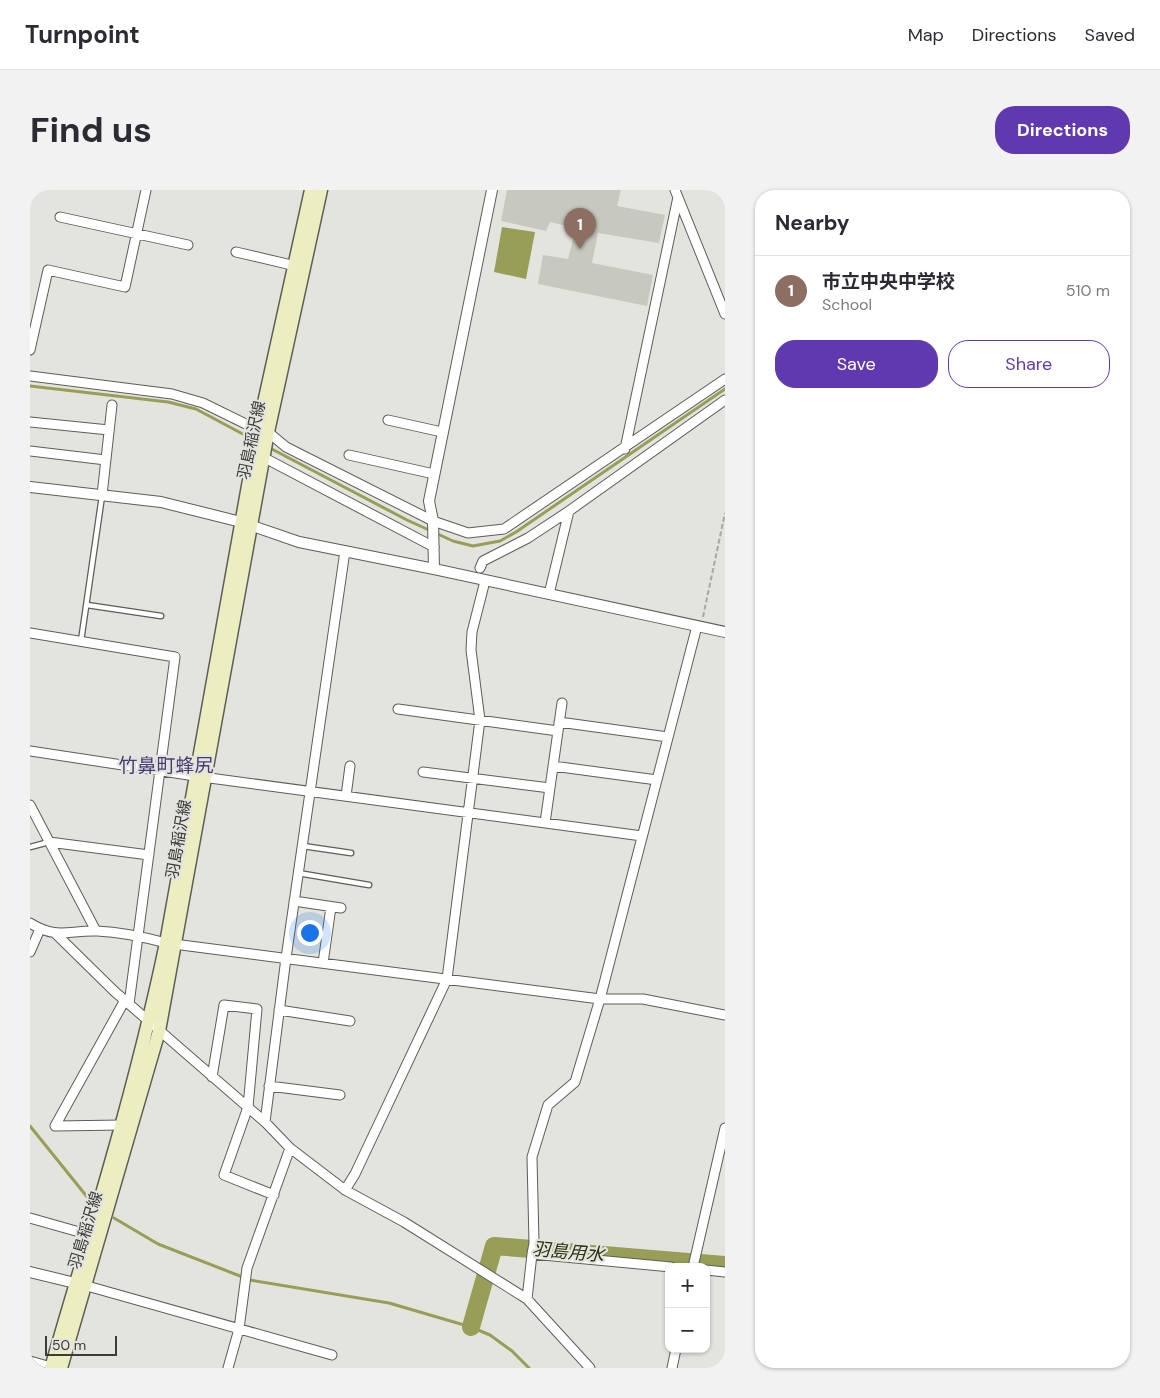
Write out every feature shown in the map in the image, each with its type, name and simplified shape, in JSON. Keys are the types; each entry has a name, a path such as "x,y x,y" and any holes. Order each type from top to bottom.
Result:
{"main road":[{"name":"羽島稲沢線","path":"300,267 311,190"},
{"name":"羽島稲沢線","path":"54,1368 154,1027 171,943 261,443 300,267 321,190"},
{"name":"羽島稲沢線","path":"80,1284 90,1235 122,1125 154,1027"}],"street":[{"path":"30,350 48,270 125,287 146,190"},
{"path":"434,568 433,533 429,501 492,190"},
{"path":"676,193 725,314"},
{"path":"625,449 676,193"},
{"path":"60,217 188,245"},
{"path":"236,252 300,267"},
{"path":"30,376 172,394 203,403 261,443 433,533 504,530 725,379"},
{"path":"480,568 484,561 528,538 569,511 725,400"},
{"path":"102,495 112,406"},
{"path":"388,420 442,432"},
{"path":"30,422 109,430"},
{"path":"261,443 286,447 433,533"},
{"path":"30,451 106,460"},
{"path":"349,455 434,474"},
{"path":"30,487 162,502 246,524 299,542 434,568 485,581 725,632"},
{"path":"549,594 569,511"},
{"path":"265,1122 268,1086 309,792 345,551"},
{"path":"345,1190 355,1174 447,979 480,720 471,650 472,632 485,581"},
{"path":"527,1299 534,1243 532,1157 548,1105 575,1082 600,1000 668,737 699,626"},
{"path":"30,633 175,657 149,855 127,1002 55,1126 122,1125"},
{"path":"545,823 562,703"},
{"path":"398,709 480,720 668,737"},
{"path":"30,751 200,777 642,836"},
{"path":"346,796 350,766"},
{"path":"553,766 658,780"},
{"path":"423,772 550,788"},
{"path":"30,805 96,931"},
{"path":"49,842 149,855"},
{"path":"294,902 341,908"},
{"path":"323,963 332,907"},
{"path":"30,923 40,929 56,934 96,931 137,935 171,943 600,1000 643,999 725,1015"},
{"path":"30,952 40,929"},
{"path":"56,934 154,1027 265,1122 290,1148 345,1190 492,1276 527,1299 590,1368"},
{"path":"212,1076 224,1005 257,1009 248,1107 224,1175 274,1195"},
{"path":"279,1010 350,1021"},
{"path":"268,1086 340,1095"},
{"path":"694,1263 725,1128"},
{"path":"228,1368 239,1329 247,1268 290,1148"},
{"path":"30,1218 90,1235"},
{"path":"532,1254 665,1266"},
{"path":"710,1270 725,1272"},
{"path":"30,1272 80,1284 332,1355"},
{"path":"672,1368 675,1353"},
{"path":"30,1361 54,1368"}],"lane":[{"path":"81,641 102,495"},
{"path":"87,605 161,616"},
{"path":"30,847 49,842"},
{"path":"302,846 351,853"},
{"path":"298,873 369,884"}],"path":[{"path":"699,626 725,513"}],"shaded area":[{"path":"502,227 535,232 526,279 494,272"}],"building":[{"path":"507,190 621,190 617,206 665,215 659,243 598,233 592,263 653,275 647,306 538,284 543,255 568,259 576,228 550,222 546,231 501,221"}],"waterway":[{"path":"30,386 168,402 196,409 254,440"},
{"path":"268,447 407,520 453,541 473,546 500,541 516,532 725,389"},
{"path":"30,1126 88,1198"},
{"path":"114,1218 158,1244 240,1276"},
{"name":"羽島用水","path":"471,1327 494,1246 725,1265"},
{"path":"250,1280 389,1303 471,1327 490,1335 512,1351 529,1368"}],"place":[{"name":"市立中央中学校","path":"580,249"}],"district":[{"name":"竹鼻町蜂尻","path":"166,765"}]}
